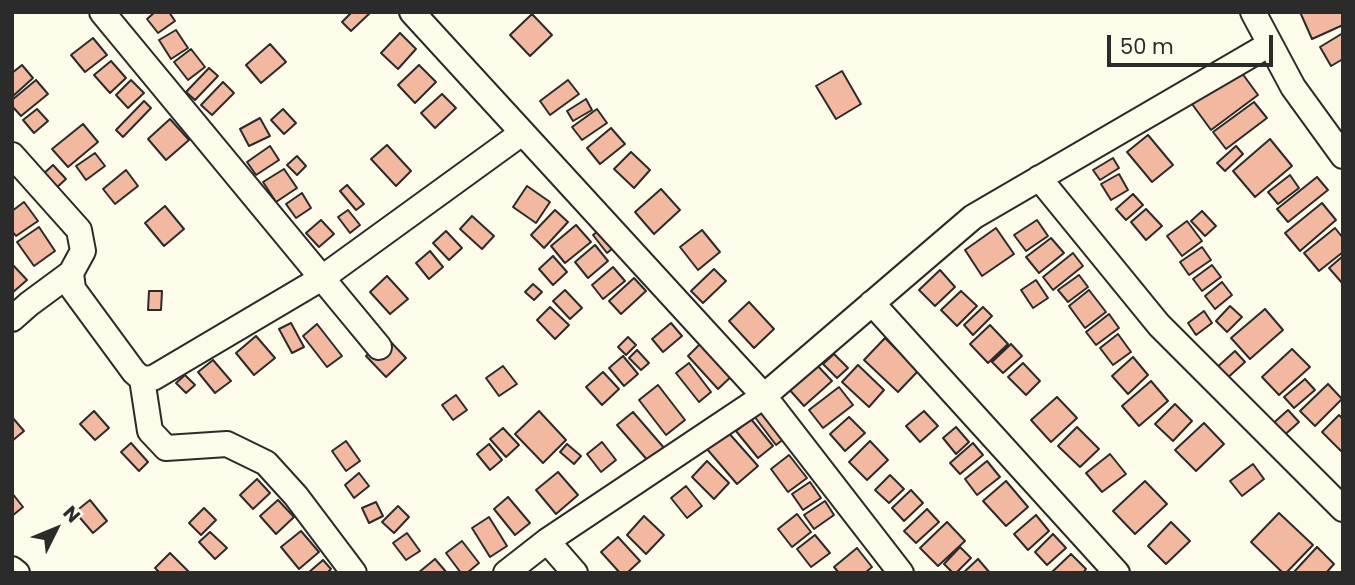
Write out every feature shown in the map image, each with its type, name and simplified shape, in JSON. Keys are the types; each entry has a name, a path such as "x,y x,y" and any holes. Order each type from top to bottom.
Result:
{"street":[{"path":"102,12 379,347"},
{"path":"412,12 764,396 901,573"},
{"path":"1253,12 1293,87 1343,156"},
{"path":"506,573 547,541 764,396 973,217 1270,44"},
{"path":"142,379 153,378 322,278 522,133"},
{"path":"12,155 79,230 83,251 71,273 12,319"},
{"path":"1039,178 1159,326 1343,509"},
{"path":"71,273 73,289 142,379 150,431 166,448 227,444 266,463 296,496 354,573"},
{"path":"873,303 1117,573"},
{"path":"547,541 575,573"},
{"path":"12,569 17,573"}],"building":[{"path":"155,12 169,12 175,21 158,33 147,19"},
{"path":"352,12 371,12 351,31 342,22"},
{"path":"1300,12 1343,12 1343,25 1312,39"},
{"path":"532,14 552,35 530,56 510,35"},
{"path":"176,30 188,48 171,59 159,40"},
{"path":"400,33 416,49 398,69 381,53"},
{"path":"1343,33 1343,59 1331,66 1320,47"},
{"path":"93,38 107,55 85,72 71,55"},
{"path":"270,44 286,62 261,83 246,65"},
{"path":"191,49 205,67 188,80 174,62"},
{"path":"111,61 126,78 110,93 94,75"},
{"path":"22,65 33,78 13,96 12,73"},
{"path":"419,65 436,82 415,103 398,85"},
{"path":"209,68 218,76 195,100 186,92"},
{"path":"1239,69 1258,95 1211,130 1192,104"},
{"path":"842,71 861,104 836,119 816,86"},
{"path":"36,80 48,94 21,116 12,106 12,100"},
{"path":"131,80 144,93 128,108 116,95"},
{"path":"568,80 579,94 550,115 540,101"},
{"path":"223,82 234,93 212,115 201,105"},
{"path":"442,94 456,108 435,128 421,113"},
{"path":"586,99 592,110 573,121 567,111"},
{"path":"144,101 151,108 123,137 116,130"},
{"path":"1254,102 1267,118 1226,149 1213,132"},
{"path":"37,109 48,121 34,133 23,120"},
{"path":"283,109 296,123 284,134 271,120"},
{"path":"597,109 607,123 582,140 572,127"},
{"path":"260,118 270,136 249,146 240,129"},
{"path":"170,119 189,140 166,160 148,139"},
{"path":"83,124 98,142 68,167 52,149"},
{"path":"611,128 625,144 600,164 587,148"},
{"path":"1148,135 1173,165 1152,182 1127,152"},
{"path":"1270,139 1292,166 1255,197 1233,171"},
{"path":"387,145 411,171 396,186 371,159"},
{"path":"270,146 279,160 256,175 247,162"},
{"path":"1236,146 1243,154 1225,171 1217,163"},
{"path":"631,152 650,170 634,188 614,169"},
{"path":"95,153 105,166 86,180 76,166"},
{"path":"297,156 306,166 297,175 287,165"},
{"path":"1113,158 1119,168 1100,180 1093,170"},
{"path":"53,165 66,179 54,190 41,176"},
{"path":"284,169 297,188 276,202 263,182"},
{"path":"126,170 138,186 115,204 103,189"},
{"path":"1119,174 1128,190 1111,200 1101,184"},
{"path":"1290,175 1299,188 1278,204 1268,192"},
{"path":"1317,177 1328,190 1288,222 1277,209"},
{"path":"347,185 364,204 356,210 340,191"},
{"path":"527,186 550,202 536,223 513,207"},
{"path":"661,189 680,210 654,234 635,212"},
{"path":"302,193 311,208 296,218 286,204"},
{"path":"1133,194 1143,205 1126,220 1116,209"},
{"path":"24,202 38,221 16,236 12,231 12,211"},
{"path":"1322,203 1336,220 1300,251 1285,233"},
{"path":"165,206 184,229 164,246 145,223"},
{"path":"1146,209 1162,226 1146,240 1131,222"},
{"path":"348,210 360,225 350,233 338,217"},
{"path":"555,210 568,222 544,248 531,235"},
{"path":"1202,211 1216,226 1205,236 1191,221"},
{"path":"472,216 494,236 482,249 460,229"},
{"path":"321,220 334,234 319,247 306,233"},
{"path":"1037,220 1048,236 1026,251 1014,235"},
{"path":"1187,221 1202,241 1182,256 1167,236"},
{"path":"576,225 591,242 565,263 551,246"},
{"path":"39,227 55,251 34,266 17,242"},
{"path":"603,227 617,245 607,253 593,235"},
{"path":"996,228 1014,254 982,276 965,250"},
{"path":"1335,228 1343,238 1343,252 1319,271 1304,253"},
{"path":"702,230 720,252 698,270 680,247"},
{"path":"446,231 462,248 449,260 433,243"},
{"path":"1051,238 1064,253 1039,273 1026,257"},
{"path":"595,245 608,261 588,278 575,262"},
{"path":"1202,247 1211,260 1189,275 1180,262"},
{"path":"430,251 443,267 429,279 416,263"},
{"path":"1073,253 1083,266 1053,290 1043,277"},
{"path":"553,256 567,272 553,285 539,269"},
{"path":"1343,256 1343,284 1329,268"},
{"path":"12,264 27,280 12,293"},
{"path":"1212,265 1221,277 1202,291 1193,279"},
{"path":"613,267 625,281 603,299 592,285"},
{"path":"714,269 726,281 703,303 691,291"},
{"path":"940,270 955,287 935,306 919,290"},
{"path":"1079,275 1088,287 1068,302 1058,290"},
{"path":"387,276 408,299 390,314 370,292"},
{"path":"634,278 646,291 621,314 609,301"},
{"path":"1036,280 1048,298 1033,308 1021,290"},
{"path":"1222,282 1232,295 1215,309 1205,296"},
{"path":"533,284 542,292 534,300 525,292"},
{"path":"565,290 582,308 570,319 553,301"},
{"path":"1089,290 1106,312 1085,328 1069,306"},
{"path":"149,291 162,291 161,310 148,310"},
{"path":"961,291 977,306 957,326 941,310"},
{"path":"749,302 774,329 754,348 729,321"},
{"path":"1230,306 1242,317 1227,332 1216,321"},
{"path":"550,307 569,325 555,339 537,320"},
{"path":"983,307 992,316 973,335 964,325"},
{"path":"1265,309 1283,330 1250,359 1231,338"},
{"path":"1204,311 1212,323 1196,335 1188,323"},
{"path":"1109,314 1119,328 1096,345 1086,332"},
{"path":"291,323 304,347 292,353 279,329"},
{"path":"671,323 682,336 663,352 652,339"},
{"path":"317,324 342,356 327,367 303,336"},
{"path":"990,325 1008,344 988,363 970,344"},
{"path":"1118,334 1131,352 1113,365 1100,348"},
{"path":"256,336 275,358 254,375 236,353"},
{"path":"386,337 406,358 386,377 366,356"},
{"path":"628,337 636,345 626,355 618,347"},
{"path":"885,338 918,371 898,392 864,360"},
{"path":"704,340 735,373 718,389 688,356"},
{"path":"1011,344 1022,356 1003,373 992,362"},
{"path":"1292,349 1310,367 1279,395 1262,377"},
{"path":"637,350 649,363 641,370 629,358"},
{"path":"1235,351 1245,362 1224,381 1214,370"},
{"path":"834,354 848,368 837,378 823,364"},
{"path":"623,356 638,374 624,386 609,368"},
{"path":"1133,357 1148,375 1128,394 1112,376"},
{"path":"213,360 231,381 215,393 198,372"},
{"path":"689,363 711,392 699,402 676,373"},
{"path":"815,363 832,381 804,406 788,388"},
{"path":"1023,363 1040,381 1026,395 1008,377"},
{"path":"858,365 884,390 869,407 842,382"},
{"path":"503,366 517,384 499,396 486,378"},
{"path":"603,372 619,389 602,405 586,387"},
{"path":"185,375 195,385 186,393 176,383"},
{"path":"1305,379 1315,390 1294,408 1284,397"},
{"path":"1151,381 1168,401 1139,426 1122,406"},
{"path":"1328,384 1342,399 1315,426 1300,411"},
{"path":"658,385 685,420 666,435 639,400"},
{"path":"839,387 853,405 823,428 809,410"},
{"path":"456,395 467,410 453,420 442,405"},
{"path":"1057,397 1077,418 1051,442 1031,420"},
{"path":"1175,404 1192,421 1173,441 1155,424"},
{"path":"766,406 789,435 776,445 754,416"},
{"path":"1288,410 1299,422 1280,439 1269,427"},
{"path":"94,411 109,428 95,440 80,424"},
{"path":"539,411 566,440 543,463 515,434"},
{"path":"924,411 938,426 920,442 906,426"},
{"path":"633,412 665,449 649,462 617,425"},
{"path":"1339,415 1343,419 1341,451 1322,432"},
{"path":"12,417 24,431 12,441"},
{"path":"849,417 865,433 845,451 830,434"},
{"path":"751,419 773,446 758,458 736,431"},
{"path":"1204,423 1224,444 1196,471 1175,450"},
{"path":"956,427 969,442 956,454 943,438"},
{"path":"1077,427 1099,449 1080,467 1058,446"},
{"path":"503,428 519,445 506,457 490,439"},
{"path":"727,431 758,466 737,484 707,449"},
{"path":"346,441 360,461 346,471 332,451"},
{"path":"870,441 888,460 867,480 849,462"},
{"path":"602,442 616,460 601,472 587,454"},
{"path":"131,443 148,462 139,471 121,452"},
{"path":"973,443 983,455 960,474 950,463"},
{"path":"489,444 502,460 490,470 477,454"},
{"path":"567,444 581,456 574,464 560,452"},
{"path":"1110,454 1126,474 1102,492 1086,473"},
{"path":"789,455 807,478 788,492 771,469"},
{"path":"707,461 729,483 714,499 692,477"},
{"path":"987,461 1000,477 977,495 965,479"},
{"path":"1253,464 1264,479 1242,496 1230,481"},
{"path":"558,472 578,495 556,514 536,490"},
{"path":"359,473 369,486 354,498 345,485"},
{"path":"890,475 904,489 889,503 875,490"},
{"path":"257,479 270,493 253,509 240,495"},
{"path":"1006,481 1028,507 1006,526 983,501"},
{"path":"1145,481 1167,504 1135,534 1113,511"},
{"path":"810,482 821,498 803,510 792,494"},
{"path":"686,486 702,506 687,518 671,498"},
{"path":"911,490 923,503 904,521 892,508"},
{"path":"12,493 23,507 12,516"},
{"path":"508,497 530,523 515,535 494,509"},
{"path":"90,500 107,521 93,533 75,512"},
{"path":"278,500 294,517 276,534 260,516"},
{"path":"825,501 834,515 814,529 804,515"},
{"path":"376,502 383,516 369,523 362,508"},
{"path":"398,506 409,517 394,533 382,522"},
{"path":"204,508 216,520 201,535 189,523"},
{"path":"927,509 939,522 916,543 904,531"},
{"path":"1279,513 1313,545 1286,573 1251,542"},
{"path":"797,514 811,532 792,547 778,529"},
{"path":"1036,515 1049,531 1028,550 1014,534"},
{"path":"644,516 664,535 646,554 627,535"},
{"path":"489,517 507,546 490,557 472,528"},
{"path":"947,522 965,541 938,566 920,548"},
{"path":"1171,522 1190,541 1166,564 1148,546"},
{"path":"301,531 319,552 299,569 281,547"},
{"path":"210,532 227,548 215,559 199,542"},
{"path":"407,533 420,551 406,560 393,543"},
{"path":"1053,534 1066,548 1047,565 1035,552"},
{"path":"815,535 830,553 811,567 797,549"},
{"path":"618,537 640,561 627,573 620,573 601,552"},
{"path":"462,541 479,563 467,573 461,573 446,553"},
{"path":"960,547 971,558 953,573 944,564"},
{"path":"1317,547 1334,564 1326,573 1293,573"},
{"path":"857,548 872,567 865,573 839,573 834,567"},
{"path":"170,553 190,573 160,573 155,568"},
{"path":"1071,554 1086,569 1083,573 1051,573"},
{"path":"435,559 447,573 418,573"},
{"path":"978,559 990,573 963,573"},
{"path":"323,560 331,569 327,573 308,573"}]}
